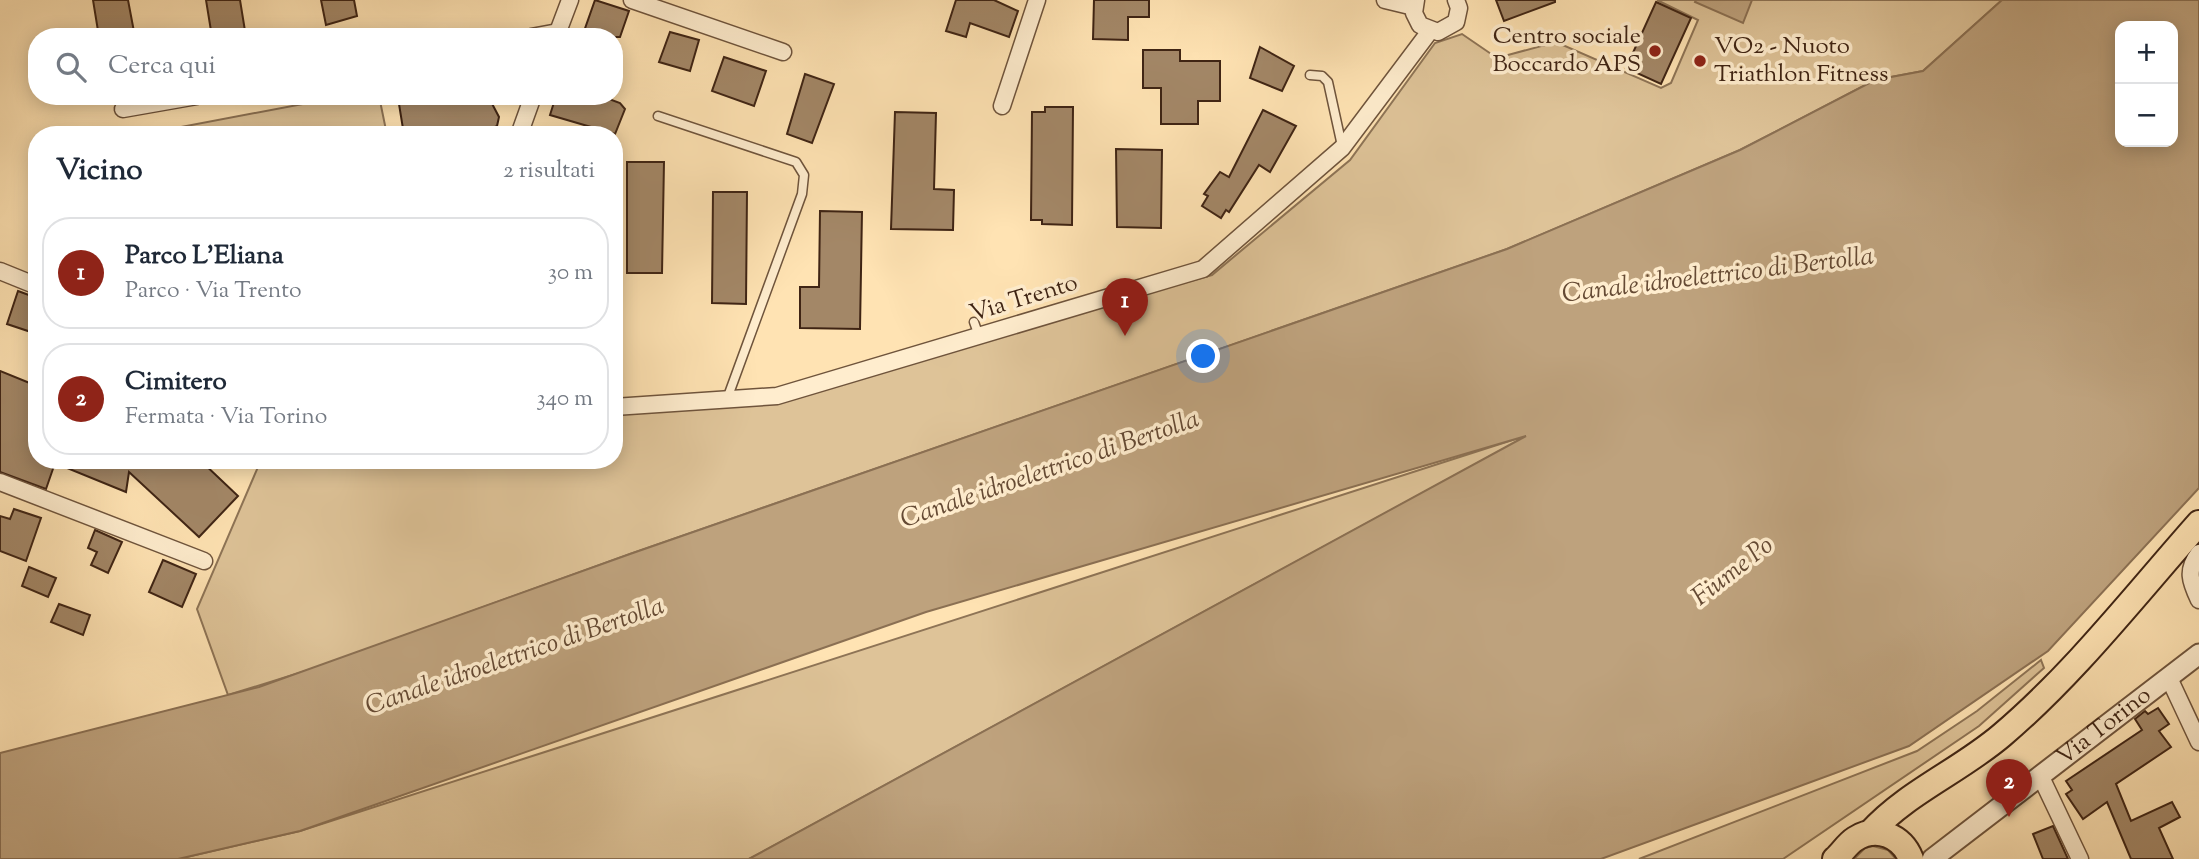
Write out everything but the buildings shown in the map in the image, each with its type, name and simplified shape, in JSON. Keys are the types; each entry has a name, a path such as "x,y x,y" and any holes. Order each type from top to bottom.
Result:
{"main road":[{"path":"1838,857 1857,837 1870,833 1889,811 1970,761 2025,714 2199,523"},
{"path":"1907,851 1908,818 1918,795"},
{"name":"Via Torino","path":"1870,833 1882,833 1907,851"}],"street":[{"path":"559,28 570,0"},
{"path":"632,0 783,52"},
{"path":"1002,106 1037,0"},
{"path":"1385,0 1415,3 1416,19 1430,32 1445,30 1456,22 1459,8 1456,0"},
{"name":"Via Trento","path":"623,406 777,396 976,329 1067,302 1203,269 1342,148 1430,32"},
{"path":"124,109 146,105"},
{"path":"522,126 530,105"},
{"path":"0,271 28,282"},
{"path":"0,482 204,561"},
{"path":"2199,553 2190,564 2190,580 2199,600"},
{"name":"Via Torino","path":"1907,851 1937,854 2199,654"},
{"path":"2169,678 2199,742"},
{"path":"2040,775 2080,859"}],"lane":[{"path":"1310,75 1322,76 1328,82 1342,148"},
{"path":"658,116 796,162 804,175 802,194 727,399"}],"shaded area":[{"path":"1657,0 2002,0 1923,71 1875,80 1740,150 1507,249 630,554 315,668 228,695 197,609 257,469 623,469 623,407 777,396 1212,275 1350,160 1435,43 1462,34 1497,58 1556,42 1661,88 1671,83 1698,20"},
{"path":"297,105 381,105 385,126 187,126"},
{"path":"1531,434 749,859 178,859 300,831"},
{"path":"2041,660 2044,668 1979,726 1783,859 1639,859 1917,751 1977,711"},
{"path":"1873,846 1888,850 1896,859 1854,859 1865,848"}],"water":[{"path":"1752,0 1743,23 1695,2"},
{"path":"2002,0 2199,0 2199,488 2048,651 1909,746 1601,859 749,859 1526,436 926,612 300,831 178,859 0,859 0,753 259,687 630,554 1507,249 1740,150 1875,80 1923,71"}],"place":[{"name":"Centro sociale Boccardo APS","path":"1655,51"},
{"name":"VO2 - Nuoto Triathlon Fitness","path":"1700,61"},
{"name":"Parco L'Eliana","path":"1125,336"},
{"name":"Cimitero","path":"2009,817"}],"water label":[{"name":"Canale idroelettrico di Bertolla","path":"1718,276"},
{"name":"Canale idroelettrico di Bertolla","path":"1050,470"},
{"name":"Fiume Po","path":"1733,572"},
{"name":"Canale idroelettrico di Bertolla","path":"515,657"}]}
